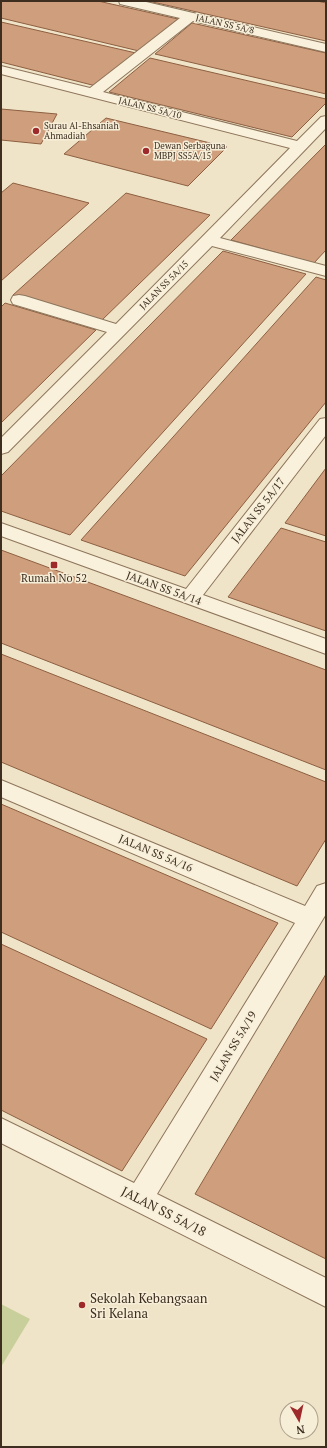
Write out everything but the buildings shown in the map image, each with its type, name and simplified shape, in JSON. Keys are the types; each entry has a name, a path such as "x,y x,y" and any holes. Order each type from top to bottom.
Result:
{"street":[{"name":"JALAN SS 5A/8","path":"124,1 326,48"},
{"path":"92,93 191,16"},
{"name":"JALAN SS 5A/10","path":"1,70 300,146"},
{"name":"JALAN SS 5A/15","path":"1,448 209,240 326,120"},
{"path":"209,240 326,271"},
{"path":"19,300 119,330"},
{"name":"JALAN SS 5A/17","path":"190,597 320,440 326,424"},
{"name":"JALAN SS 5A/14","path":"1,529 326,647"},
{"name":"JALAN SS 5A/16","path":"1,788 310,919"},
{"name":"JALAN SS 5A/19","path":"140,1198 326,893"},
{"name":"JALAN SS 5A/18","path":"1,1130 324,1288"}],"green space":[{"path":"1,1304 30,1319 1,1367"}],"place":[{"name":"Surau Al-Ehsaniah Ahmadiah","path":"36,131"},
{"name":"Dewan Serbaguna MBPJ SS5A/15","path":"146,151"},
{"name":"Rumah No 52","path":"54,565"},
{"name":"Sekolah Kebangsaan Sri Kelana","path":"82,1305"}]}
